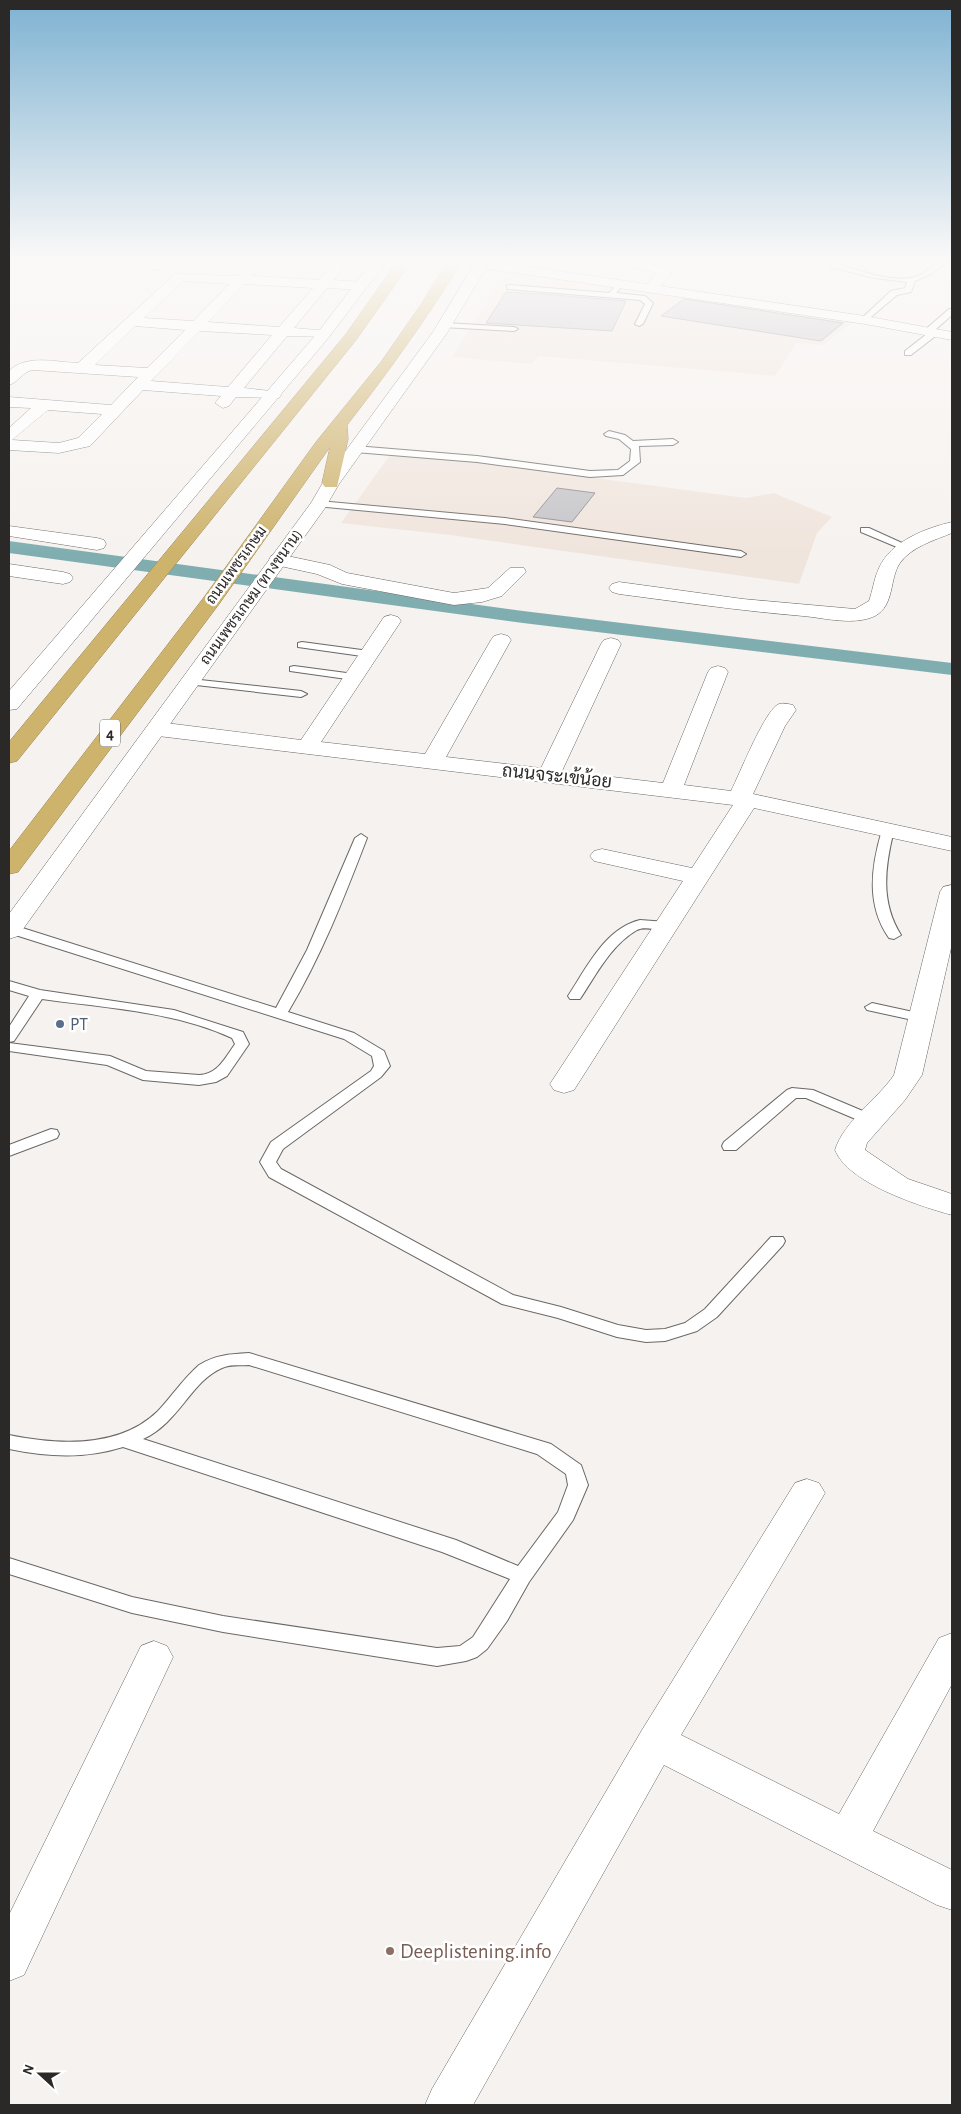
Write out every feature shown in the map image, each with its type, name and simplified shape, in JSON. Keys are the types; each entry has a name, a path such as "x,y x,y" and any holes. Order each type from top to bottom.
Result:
{"highway":[{"path":"9,756 334,357"},
{"name":"ถนนเพชรเกษม","path":"9,868 212,600 339,424 391,357"},
{"path":"280,386 291,391 288,412"},
{"path":"331,482 340,439 339,424"}],"street":[{"path":"82,368 95,357"},
{"path":"9,445 59,448 71,447 84,442 165,357"},
{"path":"231,393 263,357"},
{"path":"9,704 106,587 305,357"},
{"name":"ถนนเพชรเกษม (ทางขนาน)","path":"10,930 158,729 319,504 331,482 422,357"},
{"path":"9,380 28,365 82,368 231,393 280,386"},
{"path":"9,402 113,410"},
{"path":"9,436 44,405"},
{"path":"619,588 752,606 855,615 868,614 875,609 890,564 896,556 908,548 952,527"},
{"path":"9,532 97,544"},
{"path":"276,563 323,569 342,578 454,599 482,596 494,592 517,572"},
{"path":"9,570 64,578"},
{"path":"307,747 391,621"},
{"path":"431,763 501,640"},
{"path":"549,775 611,644"},
{"path":"671,790 718,672"},
{"path":"564,1084 699,877 743,800 774,725 785,710"},
{"name":"ถนนจระเข้น้อย","path":"158,729 743,800 952,844"},
{"path":"602,856 699,877"},
{"path":"952,892 908,1076 853,1140 850,1150 853,1158 897,1186 952,1205"},
{"path":"448,2105 656,1742 807,1493"},
{"path":"847,1838 952,1649"},
{"path":"9,1960 154,1656"},
{"path":"656,1742 952,1891"}],"lane":[{"path":"355,449 477,459 576,473 620,473 635,462 637,455 632,444 622,437 609,434"},
{"path":"632,444 674,442"},
{"path":"319,504 505,521 741,554"},
{"path":"865,530 908,548"},
{"path":"302,646 369,654"},
{"path":"294,669 354,677"},
{"path":"191,682 301,694"},
{"path":"888,830 883,846 879,898 886,924 894,935"},
{"path":"280,1014 316,950 361,838"},
{"path":"575,996 612,945 632,926 646,923 667,926"},
{"path":"10,930 349,1036 379,1054 382,1066 376,1074 277,1146 268,1162 275,1173 508,1300 561,1313 617,1331 646,1336 665,1335 691,1326 711,1313 777,1241"},
{"path":"9,985 38,994 174,1014 227,1030 238,1035 242,1044 222,1074 211,1079 199,1080 143,1075 110,1061 9,1047"},
{"path":"9,1038 38,994"},
{"path":"872,1007 922,1018"},
{"path":"730,1146 792,1094 808,1093 821,1097 871,1120"},
{"path":"9,1151 51,1134"},
{"path":"9,1442 32,1448 79,1451 123,1440 156,1423 206,1369 225,1360 249,1359 544,1449 574,1470 578,1485 566,1515 522,1576 495,1621 475,1648 457,1656 436,1657 223,1624 132,1605 9,1566"},
{"path":"123,1440 449,1546 522,1576"}],"shaded area":[{"path":"452,357 538,357 531,364"},
{"path":"547,357 787,357 775,376"},
{"path":"390,455 458,460 746,498 774,493 832,517 817,533 799,584 450,535 341,523"}],"building":[{"path":"557,488 595,493 572,522 533,517"}],"waterway":[{"path":"9,547 523,617 952,669"}],"place":[{"name":"PT","path":"60,1024"},
{"name":"Deeplistening.info","path":"390,1951"}]}
